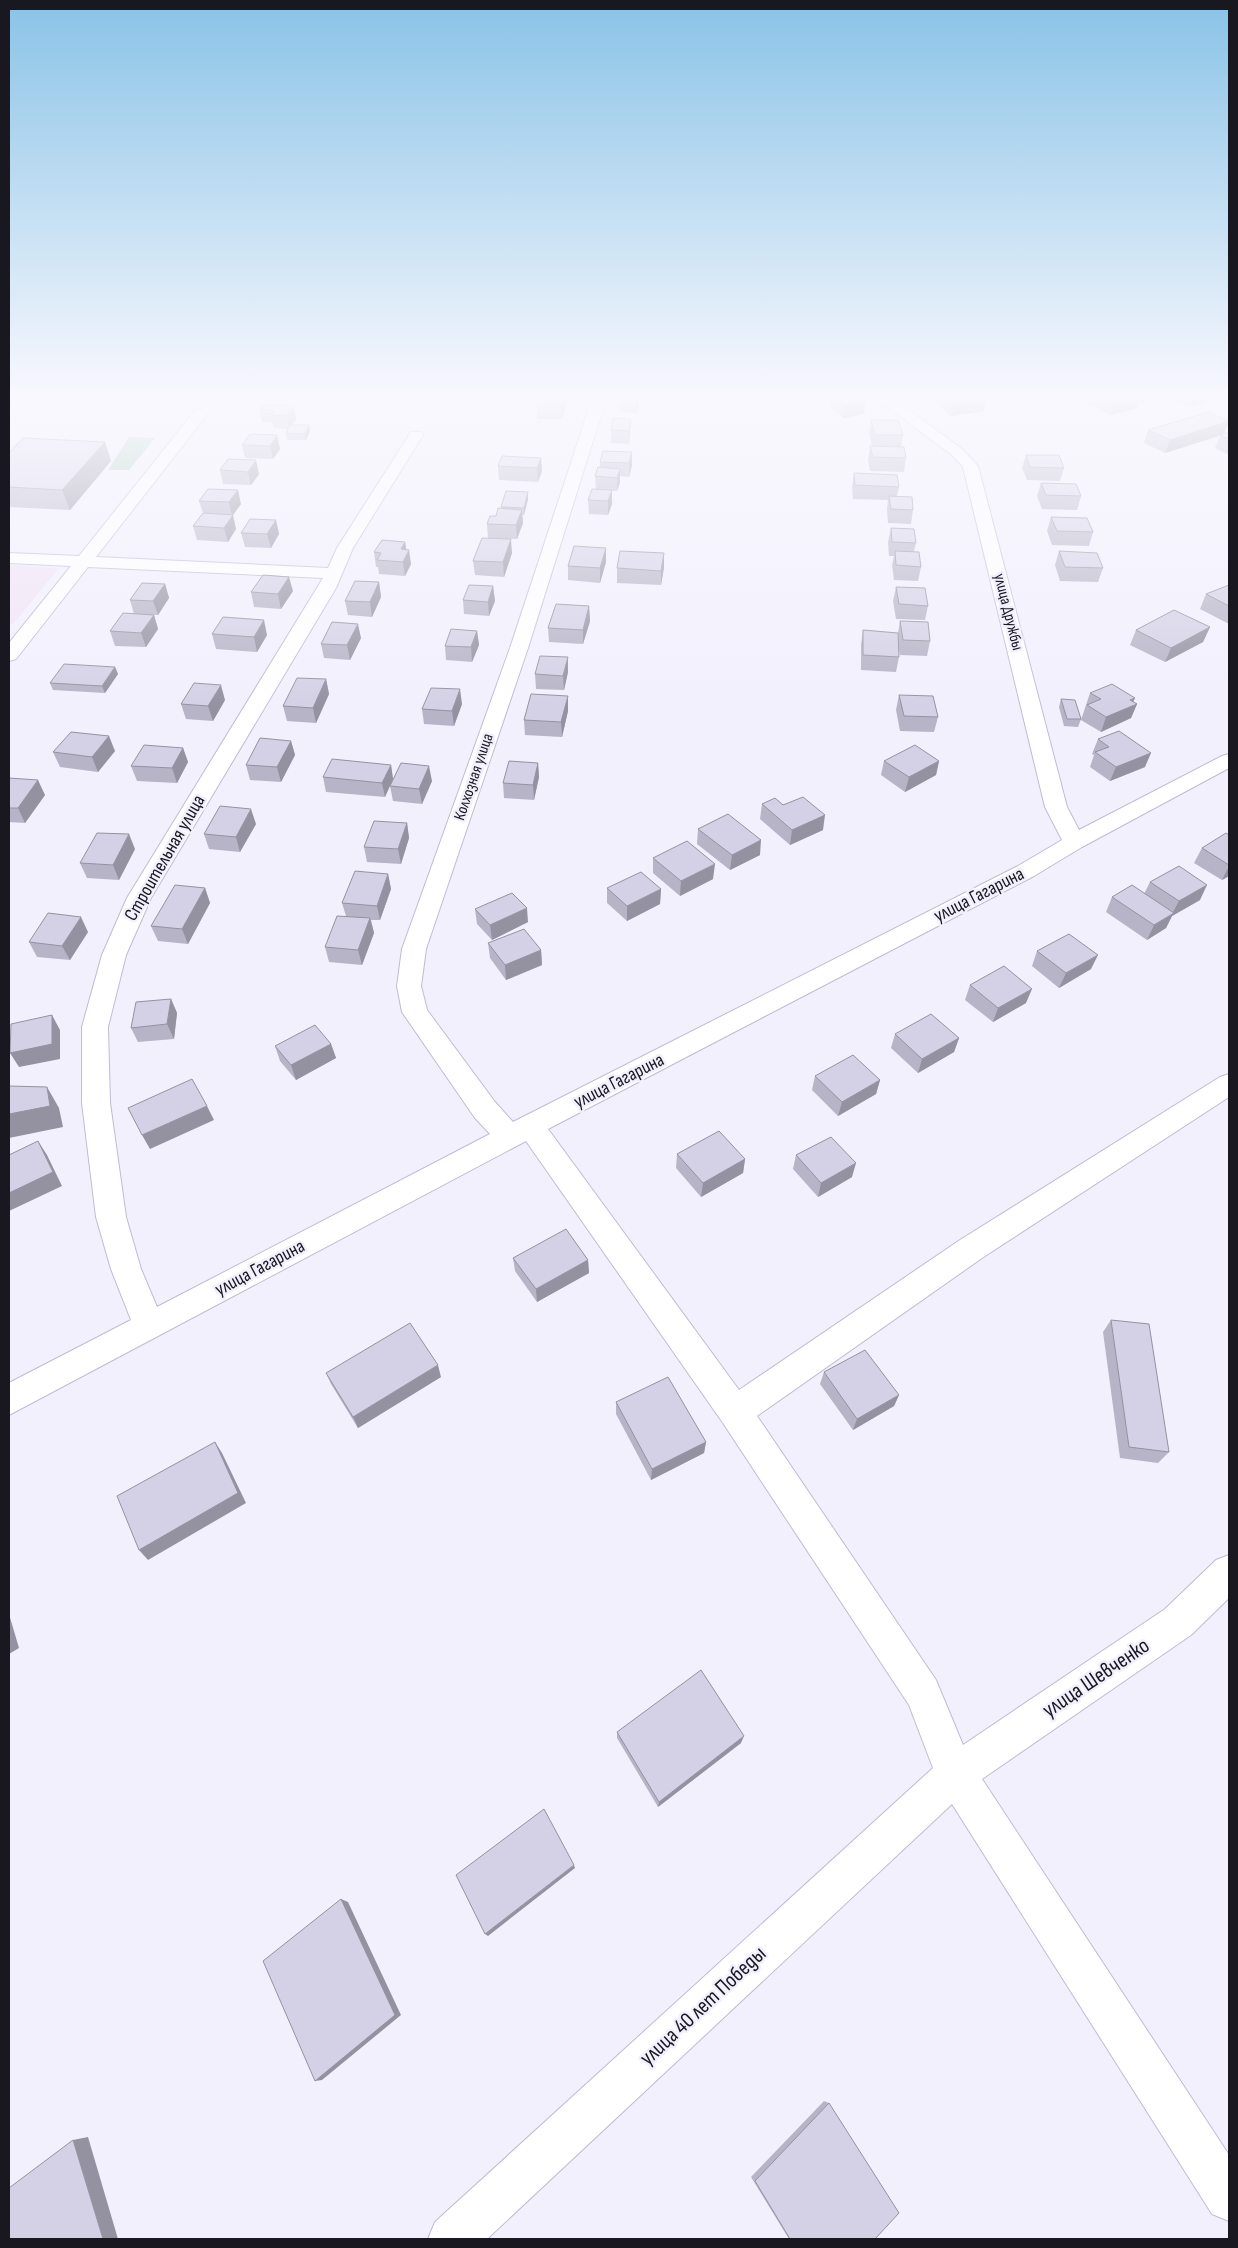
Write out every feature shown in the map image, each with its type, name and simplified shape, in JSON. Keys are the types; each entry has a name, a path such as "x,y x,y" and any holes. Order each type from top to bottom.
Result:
{"street":[{"path":"9,655 134,498"},
{"name":"Строительная улица","path":"149,1326 126,1269 111,1217 96,1103 95,1026 114,955 139,898 327,588 346,548 377,498"},
{"name":"Колхозная улица","path":"567,498 519,648 414,949 409,986 415,1012 485,1110 520,1132 734,1412 923,1693 955,1774 1056,1927 1229,2197"},
{"name":"улица Дружбы","path":"978,498 1056,807 1074,842"},
{"path":"9,558 82,563 333,573"},
{"name":"улица Гагарина","path":"9,1400 520,1132 1026,871 1074,842 1229,760"},
{"path":"734,1412 971,1249 1229,1084"},
{"name":"улица Шевченко","path":"955,1774 1178,1622 1229,1573"},
{"name":"улица 40 лет Победы","path":"452,2239 955,1774"}],"shaded area":[{"path":"9,565 59,568 13,624 9,623"}],"building":[{"path":"201,498 232,498 229,502 199,501"},
{"path":"504,498 527,498 524,508 501,507"},
{"path":"589,498 609,498 608,501 588,500"},
{"path":"889,498 912,498 913,510 891,509"},
{"path":"498,508 522,510 516,525 487,524 490,516 496,516"},
{"path":"203,513 233,515 224,528 193,526"},
{"path":"1051,517 1087,518 1093,532 1057,531"},
{"path":"250,519 276,520 267,534 241,533"},
{"path":"891,528 914,529 916,543 892,542"},
{"path":"482,538 511,539 503,562 473,561"},
{"path":"382,540 405,542 401,549 409,550 403,562 377,560 381,553 374,552"},
{"path":"574,546 606,548 600,568 568,566"},
{"path":"620,551 664,553 661,571 617,568"},
{"path":"895,551 919,552 921,567 896,565"},
{"path":"1059,551 1097,553 1103,568 1065,567"},
{"path":"263,575 289,577 278,594 251,592"},
{"path":"355,581 379,582 370,602 345,601"},
{"path":"142,583 165,584 153,601 130,600"},
{"path":"469,585 493,586 488,602 463,600"},
{"path":"1229,585 1229,606 1206,594"},
{"path":"896,587 925,588 928,606 899,604"},
{"path":"556,604 589,606 583,630 548,628"},
{"path":"1174,610 1210,627 1171,648 1136,630"},
{"path":"123,613 154,615 141,633 110,631"},
{"path":"223,617 264,620 254,637 212,634"},
{"path":"900,621 928,622 930,641 903,640"},
{"path":"332,622 358,624 347,645 321,644"},
{"path":"451,629 477,631 471,647 445,646"},
{"path":"863,630 898,633 899,657 863,655"},
{"path":"540,656 568,657 563,676 535,674"},
{"path":"64,664 115,667 102,686 50,683"},
{"path":"297,678 326,679 313,708 283,706"},
{"path":"194,683 221,685 208,706 181,704"},
{"path":"1112,684 1135,698 1130,700 1137,704 1106,717 1087,705 1101,699 1090,693"},
{"path":"431,688 460,689 452,711 422,709"},
{"path":"531,694 568,696 561,722 524,720"},
{"path":"899,695 933,696 938,717 904,716"},
{"path":"1061,699 1075,700 1081,719 1067,719"},
{"path":"1119,731 1151,753 1116,767 1095,752 1109,747 1098,739"},
{"path":"71,732 109,736 92,757 53,752"},
{"path":"260,738 291,741 277,767 246,765"},
{"path":"144,745 183,748 172,768 131,766"},
{"path":"915,745 939,761 909,777 884,761"},
{"path":"332,759 391,765 382,783 323,777"},
{"path":"509,761 538,763 533,785 503,783"},
{"path":"401,763 429,766 419,789 390,786"},
{"path":"9,778 38,780 18,808 9,808"},
{"path":"803,797 825,815 792,830 762,804 775,798 783,805"},
{"path":"220,806 251,809 236,837 204,834"},
{"path":"728,814 761,840 732,855 698,829"},
{"path":"374,821 407,823 398,849 364,847"},
{"path":"97,833 129,834 113,865 80,863"},
{"path":"1226,833 1229,835 1229,865 1202,848"},
{"path":"687,841 715,864 681,881 653,858"},
{"path":"1179,866 1207,885 1179,901 1150,882"},
{"path":"355,871 388,874 377,906 342,903"},
{"path":"641,872 661,889 627,906 607,888"},
{"path":"175,885 205,888 182,929 151,926"},
{"path":"1132,885 1174,913 1154,925 1112,897"},
{"path":"512,893 527,908 490,925 475,909"},
{"path":"48,913 81,917 62,946 29,942"},
{"path":"337,916 370,918 358,950 325,947"},
{"path":"524,929 541,950 505,965 488,943"},
{"path":"1069,934 1098,955 1066,973 1037,951"},
{"path":"1004,966 1032,989 998,1008 970,985"},
{"path":"171,999 167,1024 131,1028 136,1002"},
{"path":"931,1014 959,1038 922,1059 895,1034"},
{"path":"52,1015 52,1044 10,1053 11,1024"},
{"path":"315,1025 331,1044 291,1065 275,1046"},
{"path":"853,1055 880,1080 842,1102 815,1076"},
{"path":"192,1079 207,1106 142,1135 128,1108"},
{"path":"9,1086 47,1087 50,1106 9,1114"},
{"path":"719,1131 745,1159 703,1183 677,1154"},
{"path":"831,1137 856,1163 821,1183 796,1155"},
{"path":"38,1141 53,1172 9,1193 9,1155"},
{"path":"566,1229 588,1260 536,1289 513,1258"},
{"path":"1111,1320 1149,1324 1169,1452 1129,1447"},
{"path":"410,1323 438,1365 353,1417 326,1373"},
{"path":"865,1350 899,1395 857,1419 824,1372"},
{"path":"668,1377 706,1442 652,1469 616,1402"},
{"path":"215,1442 238,1493 139,1550 117,1496"},
{"path":"701,1670 744,1736 659,1802 617,1732"},
{"path":"544,1809 574,1865 485,1934 456,1875"},
{"path":"341,1899 395,2015 315,2081 263,1961"},
{"path":"829,2103 899,2213 875,2239 790,2239 755,2181"},
{"path":"73,2140 103,2239 9,2239 9,2188"}]}
